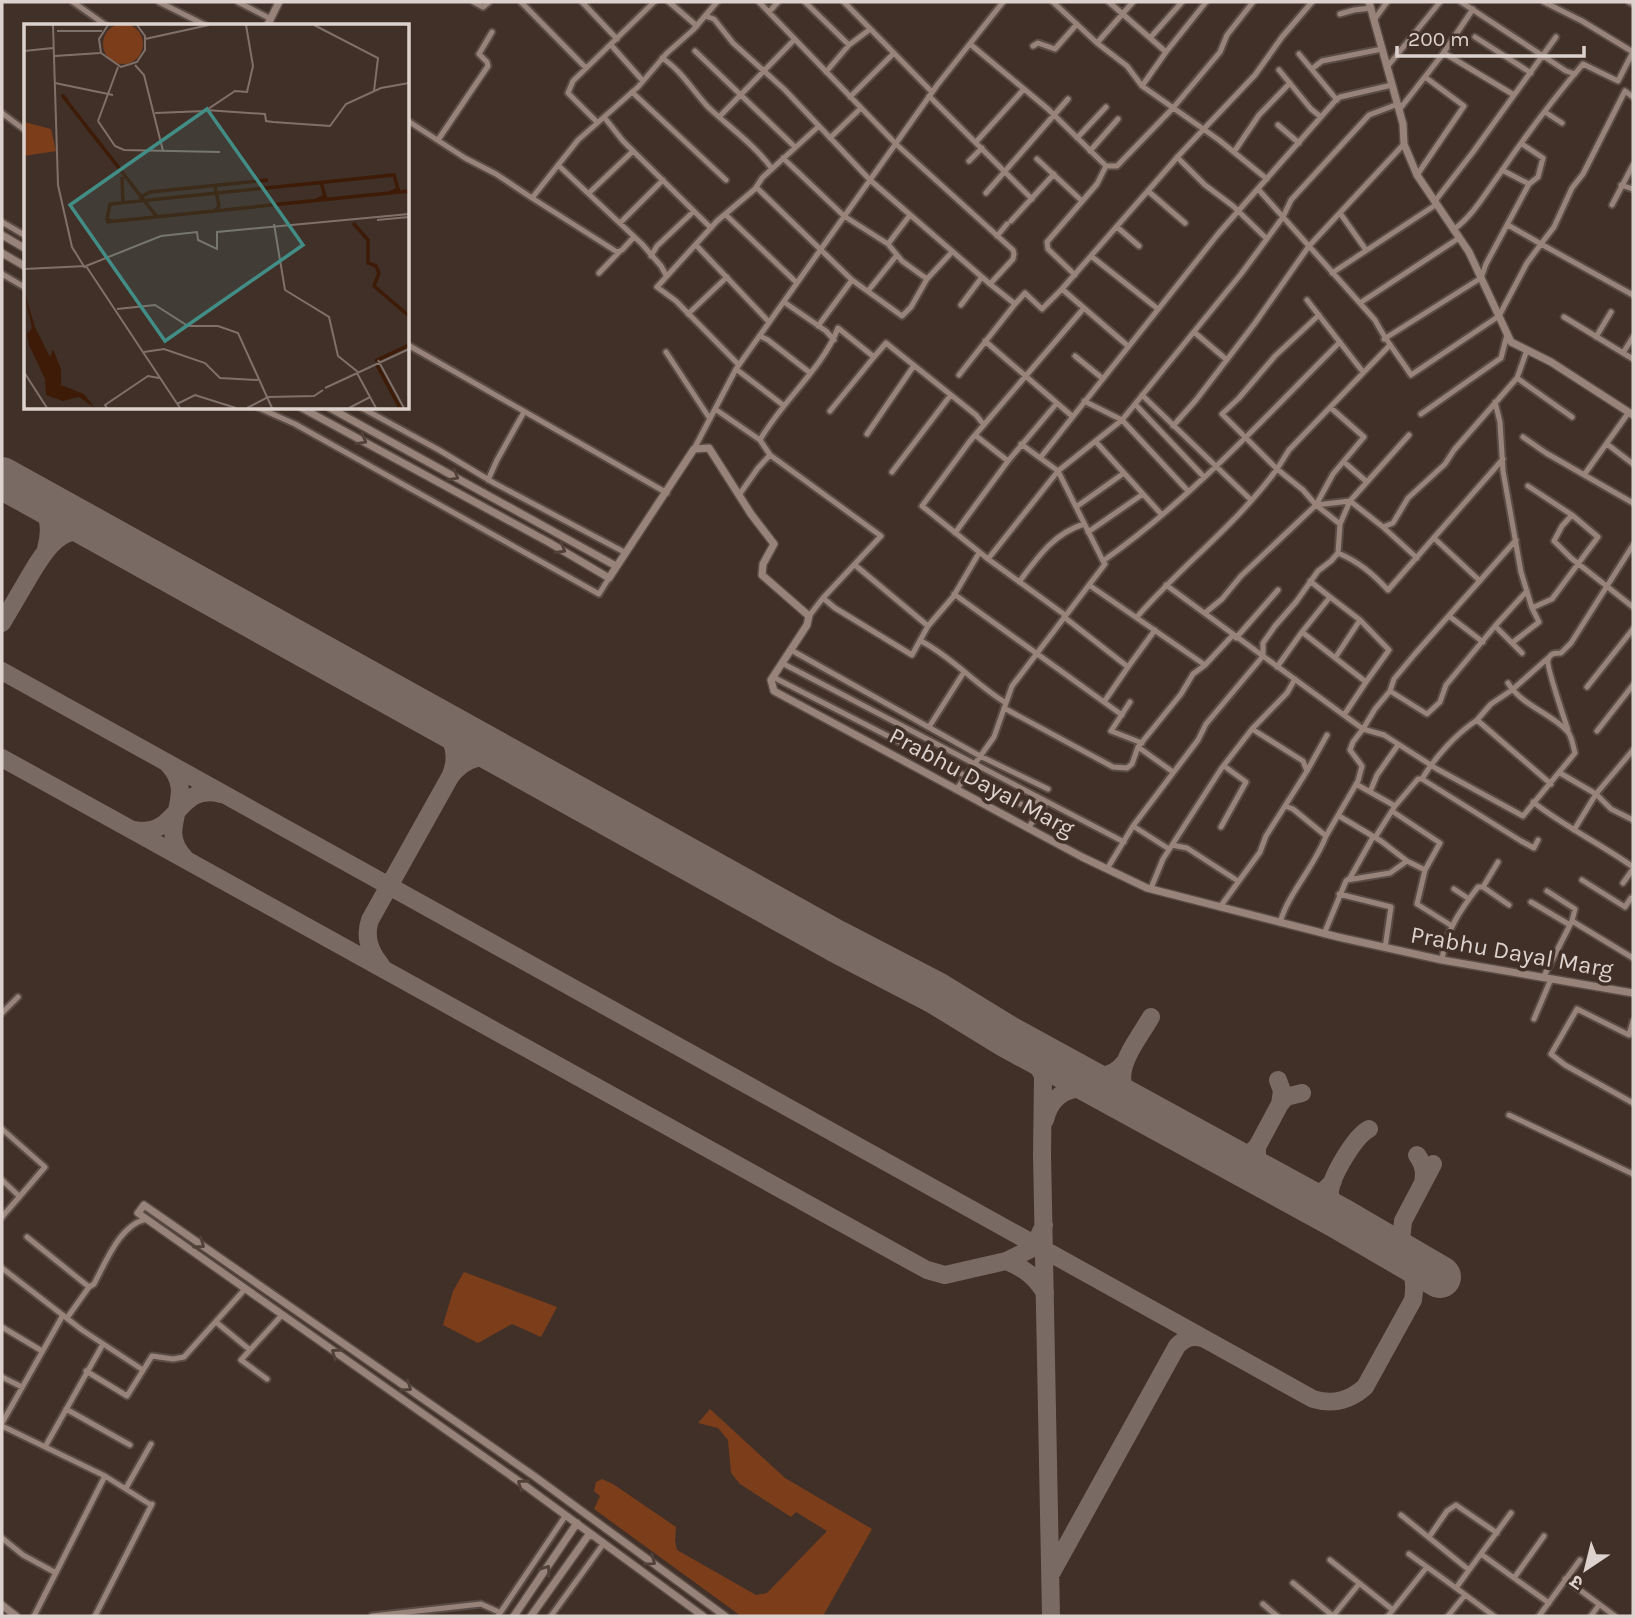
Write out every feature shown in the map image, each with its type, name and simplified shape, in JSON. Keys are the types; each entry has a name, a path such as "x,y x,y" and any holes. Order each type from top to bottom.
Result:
{"street":[{"path":"75,2 104,24"},
{"path":"159,2 204,24"},
{"path":"238,2 269,22 279,2"},
{"path":"474,2 483,7 489,2"},
{"path":"521,2 586,68"},
{"path":"582,2 617,39"},
{"path":"640,2 646,10"},
{"path":"597,122 568,93 573,81 654,2"},
{"path":"669,2 696,26"},
{"path":"531,198 578,140 632,92 717,2"},
{"path":"760,2 895,144 1014,254 990,284"},
{"path":"769,12 778,2"},
{"path":"805,2 849,45"},
{"path":"844,2 1032,199"},
{"path":"264,410 295,424 599,594 694,449 738,367 931,94 1003,2"},
{"path":"1054,2 1097,43 1127,66 1142,86 1267,179"},
{"path":"1109,2 1166,52"},
{"path":"1097,43 1133,2"},
{"path":"1150,38 1182,2"},
{"path":"1142,86 1206,2"},
{"path":"970,44 1054,115 1106,166 1118,166 1173,108 1220,52 1227,35 1253,2"},
{"path":"959,374 1025,293 1042,309 1062,289 1177,157 1255,75 1282,37 1312,2"},
{"path":"1374,20 1387,2"},
{"path":"1387,67 1440,2"},
{"path":"1461,2 1566,71 1575,74"},
{"path":"1453,230 1484,198 1502,170 1583,64 1619,80 1633,52 1544,2"},
{"path":"1559,9 1563,2"},
{"path":"1340,14 1370,5 1399,107 1404,144 1417,175 1469,251 1511,342 1551,362 1631,414 1584,475"},
{"path":"988,559 1058,471 1122,420 1267,239 1292,200 1369,115 1399,107 1444,53 1473,9"},
{"path":"705,16 714,19 733,43 764,71 870,180 1015,304"},
{"path":"1033,46 1038,43 1055,49 1077,24"},
{"path":"826,72 849,45 869,30"},
{"path":"438,140 488,66 480,54 492,32"},
{"path":"1475,37 1531,73"},
{"path":"1332,273 1436,203 1556,37"},
{"path":"719,117 795,39"},
{"path":"611,44 643,81"},
{"path":"1313,68 1322,61 1382,49"},
{"path":"695,51 795,147"},
{"path":"1444,53 1514,95"},
{"path":"850,97 893,54"},
{"path":"1300,54 1337,100"},
{"path":"662,58 772,169"},
{"path":"1279,70 1321,117"},
{"path":"1417,175 1464,106 1425,77"},
{"path":"1234,152 1259,114 1290,83"},
{"path":"1040,458 1239,211 1337,100 1340,97 1392,85"},
{"path":"976,142 1024,89"},
{"path":"1258,189 1375,320 1384,338 1411,375 1499,316 1528,263 1554,227 1625,91 1633,97"},
{"path":"632,92 726,180"},
{"path":"986,193 1068,99"},
{"path":"1077,138 1106,107"},
{"path":"830,138 861,108"},
{"path":"1545,112 1562,123"},
{"path":"2,113 24,130"},
{"path":"604,117 633,151 711,229"},
{"path":"1090,150 1118,119"},
{"path":"410,122 620,251"},
{"path":"1278,125 1299,143"},
{"path":"783,405 738,367 688,314 657,286 717,221 819,126"},
{"path":"1173,426 1227,360 1310,246 1404,144"},
{"path":"1384,338 1481,278 1529,184 1538,177 1543,159 1522,144"},
{"path":"969,161 982,148"},
{"path":"590,193 633,151"},
{"path":"1177,157 1267,239"},
{"path":"783,158 844,216 888,244 897,255 927,278"},
{"path":"1037,159 1082,201"},
{"path":"558,165 634,237 662,266 666,275"},
{"path":"1612,205 1633,165"},
{"path":"1075,275 1048,249 1047,242 1097,184 1106,166"},
{"path":"1502,170 1529,184"},
{"path":"997,236 1054,174"},
{"path":"620,223 663,180"},
{"path":"1621,185 1633,189"},
{"path":"756,187 852,280 902,316 911,307 927,278 952,252"},
{"path":"1148,191 1185,223"},
{"path":"651,256 657,246 694,211"},
{"path":"1340,213 1366,250"},
{"path":"726,215 797,284"},
{"path":"888,244 910,215"},
{"path":"2,222 24,235"},
{"path":"1508,225 1633,295"},
{"path":"1117,227 1139,246"},
{"path":"2,235 24,248"},
{"path":"599,273 634,237"},
{"path":"1360,303 1459,238"},
{"path":"696,245 769,322"},
{"path":"2,253 24,266"},
{"path":"868,291 897,255"},
{"path":"1091,256 1158,309"},
{"path":"2,274 24,288"},
{"path":"688,314 727,277"},
{"path":"961,305 982,278"},
{"path":"818,326 852,280"},
{"path":"1062,289 1128,346"},
{"path":"1307,300 1363,372"},
{"path":"784,302 834,340"},
{"path":"1084,308 975,435 922,506 1128,667"},
{"path":"1596,337 1611,312"},
{"path":"1319,315 1275,356 1222,414 1277,468 1303,489 1315,505 1340,524"},
{"path":"1564,317 1633,359"},
{"path":"760,440 783,405 834,340 838,328 874,357"},
{"path":"1194,332 1227,360"},
{"path":"1421,414 1501,358 1507,335"},
{"path":"760,336 809,372"},
{"path":"1623,354 1633,337"},
{"path":"985,341 1072,416"},
{"path":"1103,561 1144,532 1215,468 1340,342"},
{"path":"831,411 886,343 976,415 984,425"},
{"path":"1137,617 1251,500 1289,450 1390,345"},
{"path":"410,346 667,493"},
{"path":"1383,527 1393,523 1408,498 1445,464 1517,378 1527,350"},
{"path":"666,352 710,419"},
{"path":"1075,356 1102,378"},
{"path":"867,434 913,367"},
{"path":"1517,378 1572,417"},
{"path":"1142,395 1251,500"},
{"path":"892,472 950,396"},
{"path":"1084,401 1122,420 1188,491"},
{"path":"1495,402 1521,572 1539,622 1512,643"},
{"path":"955,533 1021,444 1057,403"},
{"path":"1135,404 1204,477"},
{"path":"1205,613 1315,505 1333,474 1364,437 1331,408"},
{"path":"306,410 609,578"},
{"path":"334,410 617,566"},
{"path":"368,410 488,480 626,553"},
{"path":"715,410 760,440 769,455 881,536 809,616 807,625 773,677 1032,810 1042,801"},
{"path":"488,480 524,412"},
{"path":"975,435 1008,461"},
{"path":"1107,869 1133,826 1198,740 1206,724 1263,656 1263,643 1310,581 1338,553 1340,524 1350,501 1409,435"},
{"path":"1523,437 1633,503"},
{"path":"1096,442 1162,515"},
{"path":"956,789 994,737 1012,686 1105,564 1058,471 1021,444"},
{"path":"1607,444 1633,464"},
{"path":"694,449 709,448 774,544 763,564 762,575 809,616"},
{"path":"739,495 769,455"},
{"path":"1338,553 1369,569 1388,590 1503,459"},
{"path":"1344,462 1367,482"},
{"path":"1076,507 1124,473"},
{"path":"1528,486 1572,515 1598,537 1552,599 1532,608"},
{"path":"1088,532 1143,494"},
{"path":"1315,505 1350,501 1418,558"},
{"path":"1572,515 1562,526 1555,541 1633,607"},
{"path":"1019,582 1057,537 1070,528 1084,524"},
{"path":"1434,538 1480,581"},
{"path":"1280,923 1286,906 1322,848 1356,784 1362,766 1350,750 1353,742 1390,691 1394,679 1516,540"},
{"path":"1324,934 1346,881 1393,809 1418,779 1422,779 1430,765 1491,704 1512,690 1553,653 1561,653 1571,643 1606,585 1631,555 1633,545"},
{"path":"823,598 912,655 928,626 954,594 979,553"},
{"path":"855,565 928,626"},
{"path":"1310,581 1360,620 1389,650 1344,715"},
{"path":"1088,584 1205,665"},
{"path":"1166,585 1363,729 1384,735 1430,765 1523,816 1575,753 1546,667 1548,658"},
{"path":"921,641 942,654 1005,705 1112,767 1124,768 1130,766 1140,745 1181,694 1193,674 1235,637 1278,590"},
{"path":"1390,691 1427,714 1440,702 1446,685 1527,591"},
{"path":"954,594 1122,715"},
{"path":"1277,667 1330,597"},
{"path":"1449,616 1483,642"},
{"path":"1335,658 1360,620"},
{"path":"1495,626 1522,653"},
{"path":"1587,687 1633,629"},
{"path":"1104,702 1155,630"},
{"path":"1302,632 1367,682"},
{"path":"790,650 980,756 1048,789"},
{"path":"782,663 1124,842"},
{"path":"929,727 964,672"},
{"name":"Prabhu Dayal Marg","path":"773,677 771,680 774,691 1028,828 1107,869 1151,888 1324,934 1442,960 1633,993"},
{"path":"1151,888 1157,869 1170,847 1224,766 1252,729 1287,693 1295,679"},
{"path":"1508,683 1512,690 1569,733"},
{"path":"1597,731 1633,685"},
{"path":"1130,702 1111,731 1140,745 1173,772"},
{"path":"1477,720 1551,784"},
{"path":"1252,729 1303,761 1307,771"},
{"path":"1220,907 1260,852 1266,836 1327,735"},
{"path":"1370,792 1377,775 1398,745"},
{"path":"1574,830 1596,794 1633,752"},
{"path":"1221,827 1246,782 1224,766"},
{"path":"1560,772 1596,794 1611,809 1633,820"},
{"path":"1422,779 1534,848 1538,840"},
{"path":"1356,784 1440,843 1425,870 1416,913"},
{"path":"1028,828 1042,801"},
{"path":"1533,802 1633,868 1623,883"},
{"path":"1284,806 1293,809 1326,836"},
{"path":"1339,816 1425,870"},
{"path":"1133,826 1170,847 1187,848 1238,881"},
{"path":"1346,881 1390,873 1407,861"},
{"path":"1483,887 1498,862"},
{"path":"1582,880 1625,907 1631,898 1633,899"},
{"path":"1442,960 1444,943 1452,926 1478,887 1483,887 1509,905"},
{"path":"1454,889 1469,899"},
{"path":"1534,1019 1547,978 1575,909 1547,891"},
{"path":"1339,894 1391,907 1385,947"},
{"path":"1531,902 1633,958"},
{"path":"1417,904 1452,926"},
{"path":"2,1013 18,997"},
{"path":"1633,1021 1629,1035 1577,1009 1551,1054 1565,1065 1633,1103"},
{"path":"1509,1115 1633,1174"},
{"path":"2,1129 45,1167 2,1217"},
{"path":"2,1180 19,1196"},
{"path":"702,1616 584,1528 138,1213 144,1205 583,1511 725,1616"},
{"path":"95,1616 152,1503 105,1476 2,1425 42,1351 65,1317 94,1283 116,1244 132,1224 147,1219"},
{"path":"27,1237 89,1287"},
{"path":"2,1268 65,1317 143,1370"},
{"path":"86,1371 127,1396 152,1356 173,1359 184,1357 244,1289"},
{"path":"267,1379 241,1360 282,1315"},
{"path":"216,1322 250,1350"},
{"path":"2,1327 42,1351"},
{"path":"45,1447 103,1344"},
{"path":"2,1377 22,1387"},
{"path":"66,1409 130,1446"},
{"path":"126,1488 151,1444"},
{"path":"34,1616 105,1476"},
{"path":"1429,1537 1447,1511 1456,1505 1497,1533"},
{"path":"1456,1588 1511,1513"},
{"path":"1401,1515 1469,1570"},
{"path":"372,1616 481,1604 498,1614 566,1516"},
{"path":"514,1616 594,1519"},
{"path":"531,1616 584,1528"},
{"path":"1514,1578 1544,1536"},
{"path":"2,1538 23,1555 56,1573"},
{"path":"551,1616 604,1543"},
{"path":"1409,1554 1494,1616"},
{"path":"1481,1554 1549,1603"},
{"path":"1330,1560 1392,1610"},
{"path":"1539,1616 1580,1560"},
{"path":"1388,1616 1427,1567"},
{"path":"1565,1579 1615,1616"},
{"path":"1293,1583 1333,1616 1359,1584"},
{"path":"1448,1616 1465,1595"},
{"path":"1263,1604 1277,1616"},
{"path":"2,1605 18,1616"},
{"path":"1591,1616 1599,1605"},
{"path":"2,1615 18,1616"}],"shaded area":[{"path":"464,1272 557,1307 541,1337 512,1324 478,1343 443,1325 453,1291"},
{"path":"710,1409 785,1478 872,1529 823,1616 741,1616 594,1509 600,1496 594,1491 596,1482 602,1479 676,1527 677,1550 756,1595 767,1593 827,1531 796,1512 791,1517 740,1484 731,1473 728,1440 718,1428 698,1423"}],"taxiway":[{"path":"6,480 35,499 46,514 49,524 46,549"},
{"path":"2,623 40,559 48,548 65,534 86,531 115,540"},
{"path":"2,671 1313,1399 1327,1402 1340,1400 1353,1396 1365,1387 1413,1300 1414,1280 1409,1266 1382,1243"},
{"path":"426,713 441,725 451,740 455,758 450,777"},
{"path":"381,965 369,944 370,920 450,777 462,765 476,758 492,757 509,761"},
{"path":"2,758 927,1270 945,1275 1006,1261 1029,1250 1044,1225"},
{"path":"168,764 177,776 180,788 173,834 184,857"},
{"path":"135,830 149,830 161,826 195,796 206,792 221,794"},
{"path":"1136,1108 1127,1096 1122,1074 1130,1051 1151,1017"},
{"path":"1008,1037 1032,1054 1043,1076 1042,1154 1051,1616"},
{"path":"1060,1065 1086,1074 1103,1076 1111,1074 1125,1062"},
{"path":"1278,1080 1282,1091 1280,1104"},
{"path":"1045,1120 1056,1098 1065,1092 1097,1089 1119,1097"},
{"path":"1264,1178 1257,1163 1257,1147 1280,1104 1286,1097 1302,1093"},
{"path":"1339,1218 1330,1198 1332,1184 1351,1147 1369,1129"},
{"path":"1234,1161 1257,1147"},
{"path":"1417,1155 1423,1169 1423,1183"},
{"path":"1410,1259 1401,1241 1403,1221 1433,1164"},
{"path":"1301,1198 1318,1194 1333,1181"},
{"path":"1006,1261 1029,1274 1045,1293"},
{"path":"1052,1572 1177,1346 1190,1338 1205,1339"}],"runway":[{"path":"2,478 836,941 936,993 1008,1037 1339,1218 1440,1277"}]}
